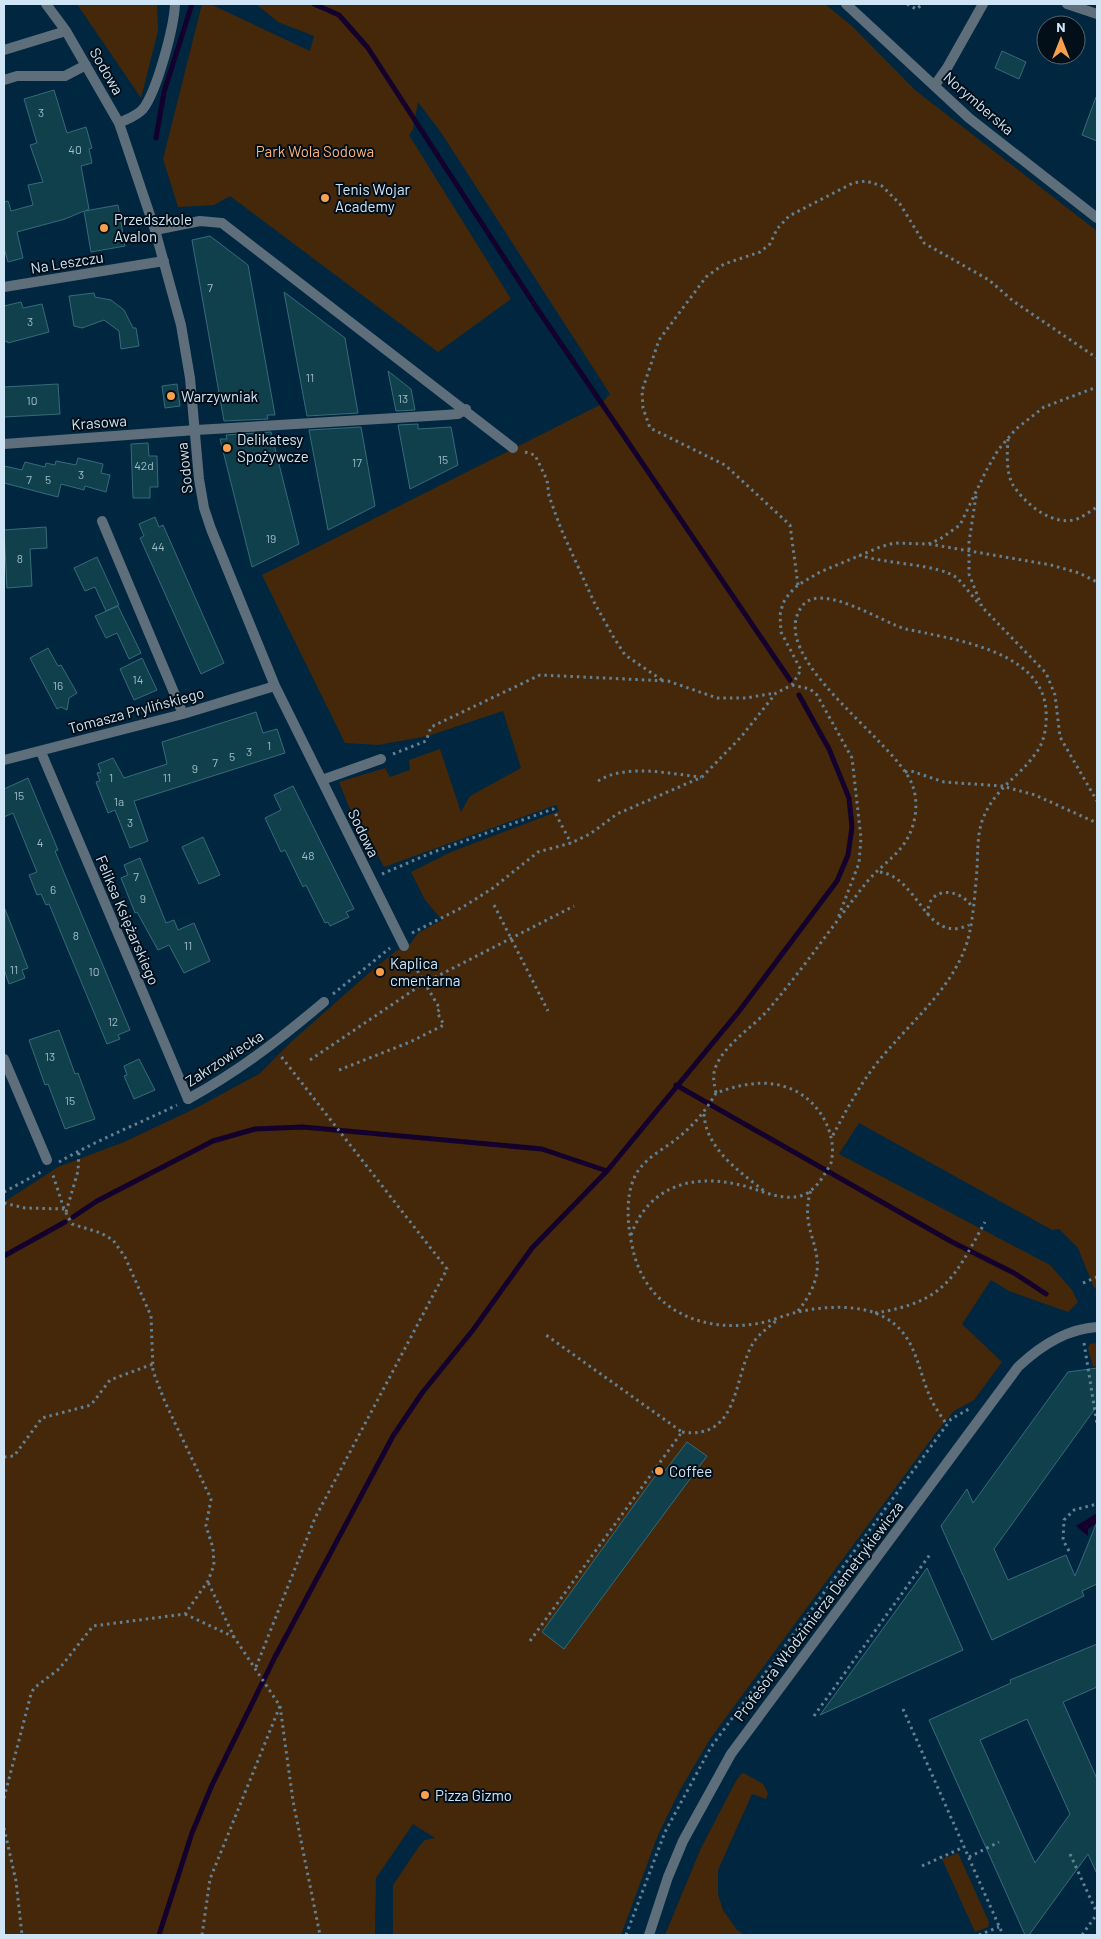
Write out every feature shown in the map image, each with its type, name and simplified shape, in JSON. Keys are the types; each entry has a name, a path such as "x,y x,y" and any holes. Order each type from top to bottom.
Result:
{"street":[{"name":"Sodowa","path":"46,4 66,31 119,123 155,230 181,326 190,378 199,479 204,508 275,686 402,943"},
{"path":"119,123 142,110 154,90 172,27 174,4"},
{"name":"Norymberska","path":"846,4 935,85 968,118 1097,218"},
{"path":"935,85 947,68 983,4"},
{"path":"1067,4 1097,14"},
{"path":"4,50 66,31"},
{"path":"4,80 24,75 65,76 86,65"},
{"path":"155,230 200,220 222,223 466,409 513,448"},
{"name":"Na Leszczu","path":"4,287 164,261"},
{"name":"Krasowa","path":"4,444 196,430 445,416 458,414 466,409"},
{"path":"102,521 183,714"},
{"name":"Tomasza Prylińskiego","path":"4,760 183,714 275,686"},
{"name":"Feliksa Księżarskiego","path":"41,752 188,1100"},
{"path":"322,780 381,759"},
{"name":"Zakrzowiecka","path":"188,1100 221,1081 272,1046 324,1002"},
{"path":"4,1059 49,1164"},
{"name":"Profesora Włodzimierza Demetrykiewicza","path":"649,1935 668,1877 683,1841 731,1754 1018,1367 1035,1352 1060,1337 1097,1327"}],"path":[{"path":"907,4 916,9 923,4"},
{"path":"798,585 790,525 725,466 650,428 642,408 642,391 659,340 706,277 724,264 760,252 770,244 777,229 789,216 853,183 866,181 882,186 900,204 924,244 989,280 1013,301 1097,358"},
{"path":"928,544 960,525 986,471 1008,439 1044,407 1097,387"},
{"path":"1008,439 1007,455 1012,484 1034,508 1058,521 1077,519 1097,507"},
{"path":"513,448 535,455 547,480 549,496 562,529 594,602 614,638 625,655 663,681"},
{"path":"977,493 971,523 969,574 982,607"},
{"path":"792,686 801,670 783,638 780,616 783,603 798,585 820,572 859,555 894,543 928,544 969,550 1011,560 1051,565 1079,573 1097,582"},
{"path":"859,555 885,562 944,571 956,578 1046,673 1054,696 1060,738 1097,801"},
{"path":"832,1137 868,1075 914,1022 950,976 964,952 970,925 979,831 991,801 1002,786 1036,753 1045,734 1046,716 1044,698 1033,678 1015,663 970,643 896,626 861,609 836,601 816,598 809,600 800,611 796,624 796,638 801,654 811,670 876,737 905,772 915,791 916,806 913,824 901,848 880,872 868,881 768,1010 720,1058 714,1073 716,1093 704,1113 648,1160 635,1176 629,1197 631,1235 636,1261 649,1286 658,1298 684,1317 700,1322 736,1326 777,1320 798,1312 844,1308 884,1316 900,1328 910,1340 917,1354 931,1400 947,1425 956,1415 970,1409"},
{"path":"381,759 426,741 431,728 540,676 590,676 663,681 717,698 746,698 776,692 792,686 810,689 817,695 852,758 861,838 859,863 836,921"},
{"path":"324,1002 402,943 440,918 494,888 538,852 571,843 590,834 617,814 702,777 741,737 776,692"},
{"path":"598,781 608,774 637,770 702,777"},
{"path":"905,772 911,771 944,782 1002,786 1035,795 1097,823"},
{"path":"370,880 431,853 553,809 571,843"},
{"path":"880,872 888,873 902,881 914,894 928,916 945,928 962,928 970,925"},
{"path":"928,916 930,901 935,895 943,892 960,895 967,900 972,908"},
{"path":"494,905 548,1011"},
{"path":"310,1060 424,983 574,906"},
{"path":"338,1070 410,1042 444,1025 437,1012 440,1009 402,943"},
{"path":"256,1667 315,1518 447,1270 272,1046"},
{"path":"631,1235 645,1206 656,1196 669,1189 686,1184 720,1182 736,1184 783,1197 797,1196 811,1190 820,1182 832,1160 832,1137 816,1108 793,1089 764,1083 748,1084 716,1093"},
{"name":"Zakrzowiecka","path":"58,1163 79,1150 147,1121 188,1100"},
{"path":"704,1113 708,1132 722,1154 768,1193"},
{"path":"66,1213 66,1205 78,1171 79,1150"},
{"path":"4,1192 49,1164 64,1209 72,1224 101,1233 113,1240 125,1257 151,1316 153,1364 165,1402 211,1498 206,1526 213,1548 214,1565 208,1581 185,1614"},
{"path":"798,1312 814,1288 818,1274 816,1247 807,1210 811,1190"},
{"path":"4,1203 25,1208 64,1209"},
{"path":"874,1313 904,1309 936,1294 961,1266 985,1222"},
{"path":"1083,1283 1097,1277"},
{"path":"546,1335 682,1432 699,1434 708,1430 729,1412 753,1342 777,1320"},
{"path":"1084,1343 1097,1424"},
{"path":"4,1457 14,1456 42,1418 91,1405 110,1380 153,1364"},
{"path":"530,1642 682,1432"},
{"path":"1069,1551 1063,1540 1064,1520 1074,1510 1097,1504"},
{"path":"814,1716 931,1553"},
{"path":"208,1581 234,1637 256,1667 271,1695 280,1706 293,1801 320,1935"},
{"path":"4,1798 34,1688 59,1669 93,1626 185,1614 234,1637"},
{"path":"202,1935 210,1879 280,1706"},
{"path":"903,1708 1003,1935"},
{"path":"4,1828 16,1882 22,1935"},
{"path":"969,1857 999,1842"},
{"path":"922,1866 964,1847"},
{"path":"1070,1854 1097,1914 1082,1935"},
{"path":"979,1935 999,1927"}],"green space":[{"path":"77,4 157,4 158,31 141,98"},
{"name":"Park Wola Sodowa","path":"202,4 210,4 310,51 314,36 278,22 256,4 825,4 852,26 915,90 1097,231 1097,1287 1094,1288 1078,1248 1059,1229 1052,1230 859,1123 839,1154 1050,1265 1072,1290 1078,1302 1068,1312 1009,1291 991,1280 962,1324 1002,1362 974,1400 954,1411 935,1434 710,1739 680,1790 658,1835 621,1935 393,1935 393,1885 420,1845 425,1840 435,1838 413,1824 376,1878 375,1935 4,1935 4,1202 58,1167 124,1142 198,1107 259,1074 291,1042 369,973 396,951 410,944 418,933 442,920 425,900 411,872 451,852 559,811 556,805 384,867 368,837 357,827 339,782 385,768 390,777 410,770 409,760 440,749 461,812 470,796 521,768 503,711 428,736 378,745 345,743 262,575 600,405 610,394 440,131 418,102 413,129 409,135 511,299 438,352 230,196 214,205 178,207 163,159"},
{"path":"1097,1343 1097,1366 1093,1367 1088,1348 1090,1344"},
{"path":"744,1773 763,1784 768,1793 766,1799 752,1794 718,1870 718,1894 723,1910 737,1930 745,1935 665,1935 701,1848 736,1781"},
{"path":"958,1853 989,1922 988,1927 975,1932 942,1859"}],"shaded area":[{"path":"1097,1513 1097,1523 1088,1529 1088,1536 1076,1526"}],"building":[{"path":"1002,51 1026,62 1019,79 995,68"},
{"path":"54,90 67,133 86,127 92,148 89,149 92,163 81,166 89,209 85,211 118,205 125,246 91,252 84,211 65,219 17,232 23,258 8,262 4,248 4,202 8,201 11,211 33,205 28,185 43,182 30,145 37,143 24,99"},
{"path":"1097,98 1097,141 1082,135"},
{"path":"210,236 248,265 275,415 267,415 268,419 224,421 192,240"},
{"path":"284,292 345,338 358,413 307,416"},
{"path":"94,293 95,297 111,300 124,310 133,328 136,328 139,346 121,349 119,331 104,320 82,328 74,326 69,296"},
{"path":"21,302 23,308 42,304 49,332 8,343 7,341 4,342 4,306"},
{"path":"388,371 411,389 415,410 396,411"},
{"path":"58,384 60,414 4,417 4,387"},
{"name":"Warzywniak","path":"177,384 180,406 165,408 162,386"},
{"path":"418,424 418,429 451,427 458,465 410,489 398,425"},
{"path":"361,427 375,506 328,530 309,430"},
{"path":"271,432 299,544 252,567 220,439 227,439 226,435"},
{"path":"148,443 149,456 157,456 158,487 150,487 150,498 133,498 131,444"},
{"path":"78,458 103,464 101,473 110,475 106,492 85,486 84,490 61,484 58,497 4,483 4,466 22,470 25,462 45,467 46,463 55,465 56,461 76,465"},
{"path":"155,517 159,527 163,525 224,663 201,674 140,538 144,536 139,524"},
{"path":"46,527 47,548 30,549 32,586 7,588 4,530"},
{"path":"97,557 119,605 106,611 95,587 85,591 74,568"},
{"path":"118,606 141,653 129,659 117,633 106,638 95,616"},
{"path":"48,648 58,666 61,665 77,693 69,698 67,710 61,707 57,709 30,658"},
{"path":"142,658 157,690 134,700 120,669"},
{"path":"256,712 263,733 277,729 285,753 134,801 148,841 130,848 115,810 108,813 96,782 100,781 97,773 101,772 98,764 113,758 124,778 167,764 162,742"},
{"path":"28,778 58,850 55,851 130,1030 118,1035 120,1039 107,1044 49,904 46,905 41,894 37,895 29,875 37,872 13,813 4,817 4,789"},
{"path":"293,786 354,909 346,912 349,917 330,926 328,922 325,923 306,885 303,887 285,850 281,852 265,818 281,810 274,795"},
{"path":"203,837 220,875 199,884 182,847"},
{"path":"140,858 166,923 174,920 178,930 194,923 210,961 184,973 169,945 158,950 137,912 135,913 121,878 128,875 124,865"},
{"path":"5,909 28,968 22,970 25,978 9,984 4,969"},
{"path":"59,1030 75,1074 78,1073 95,1119 65,1129 48,1084 45,1085 29,1040"},
{"path":"139,1059 155,1090 134,1099 124,1076 127,1075 124,1066"},
{"path":"1097,1368 1097,1406 994,1549 1008,1580 1066,1555 1075,1576 1097,1522 1097,1584 1082,1591 1084,1596 992,1640 941,1526 967,1489 973,1503 1068,1372"},
{"path":"687,1442 707,1456 564,1649 542,1632 661,1468 665,1471"},
{"path":"927,1568 963,1650 820,1715"},
{"path":"1097,1644 1097,1687 1063,1702 1097,1779 1097,1874 1088,1854 1029,1935 1025,1935 929,1720 1011,1683 1010,1680","holes":["1027,1719 1070,1814 1035,1863 980,1740"]}],"waterway":[{"path":"156,138 164,92 192,4"},
{"path":"314,4 339,15 368,48 536,307 790,680"},
{"path":"159,1935 192,1833 212,1785 275,1657 393,1436 422,1393 473,1330 532,1248 607,1171 740,1010 837,881 848,855 852,827 849,798 829,749 799,695"},
{"path":"676,1085 952,1242 1014,1273 1046,1294"},
{"path":"73,1217 97,1201 213,1141 255,1129 303,1127 542,1149 607,1171"},
{"path":"4,1256 65,1222"}],"place":[{"name":"Tenis Wojar Academy","path":"325,198"},
{"name":"Przedszkole Avalon","path":"104,228"},
{"name":"Warzywniak","path":"171,396"},
{"name":"Delikatesy Spożywcze","path":"227,448"},
{"name":"Kaplica cmentarna","path":"380,972"},
{"name":"Coffee","path":"659,1471"},
{"name":"Pizza Gizmo","path":"425,1795"}]}
